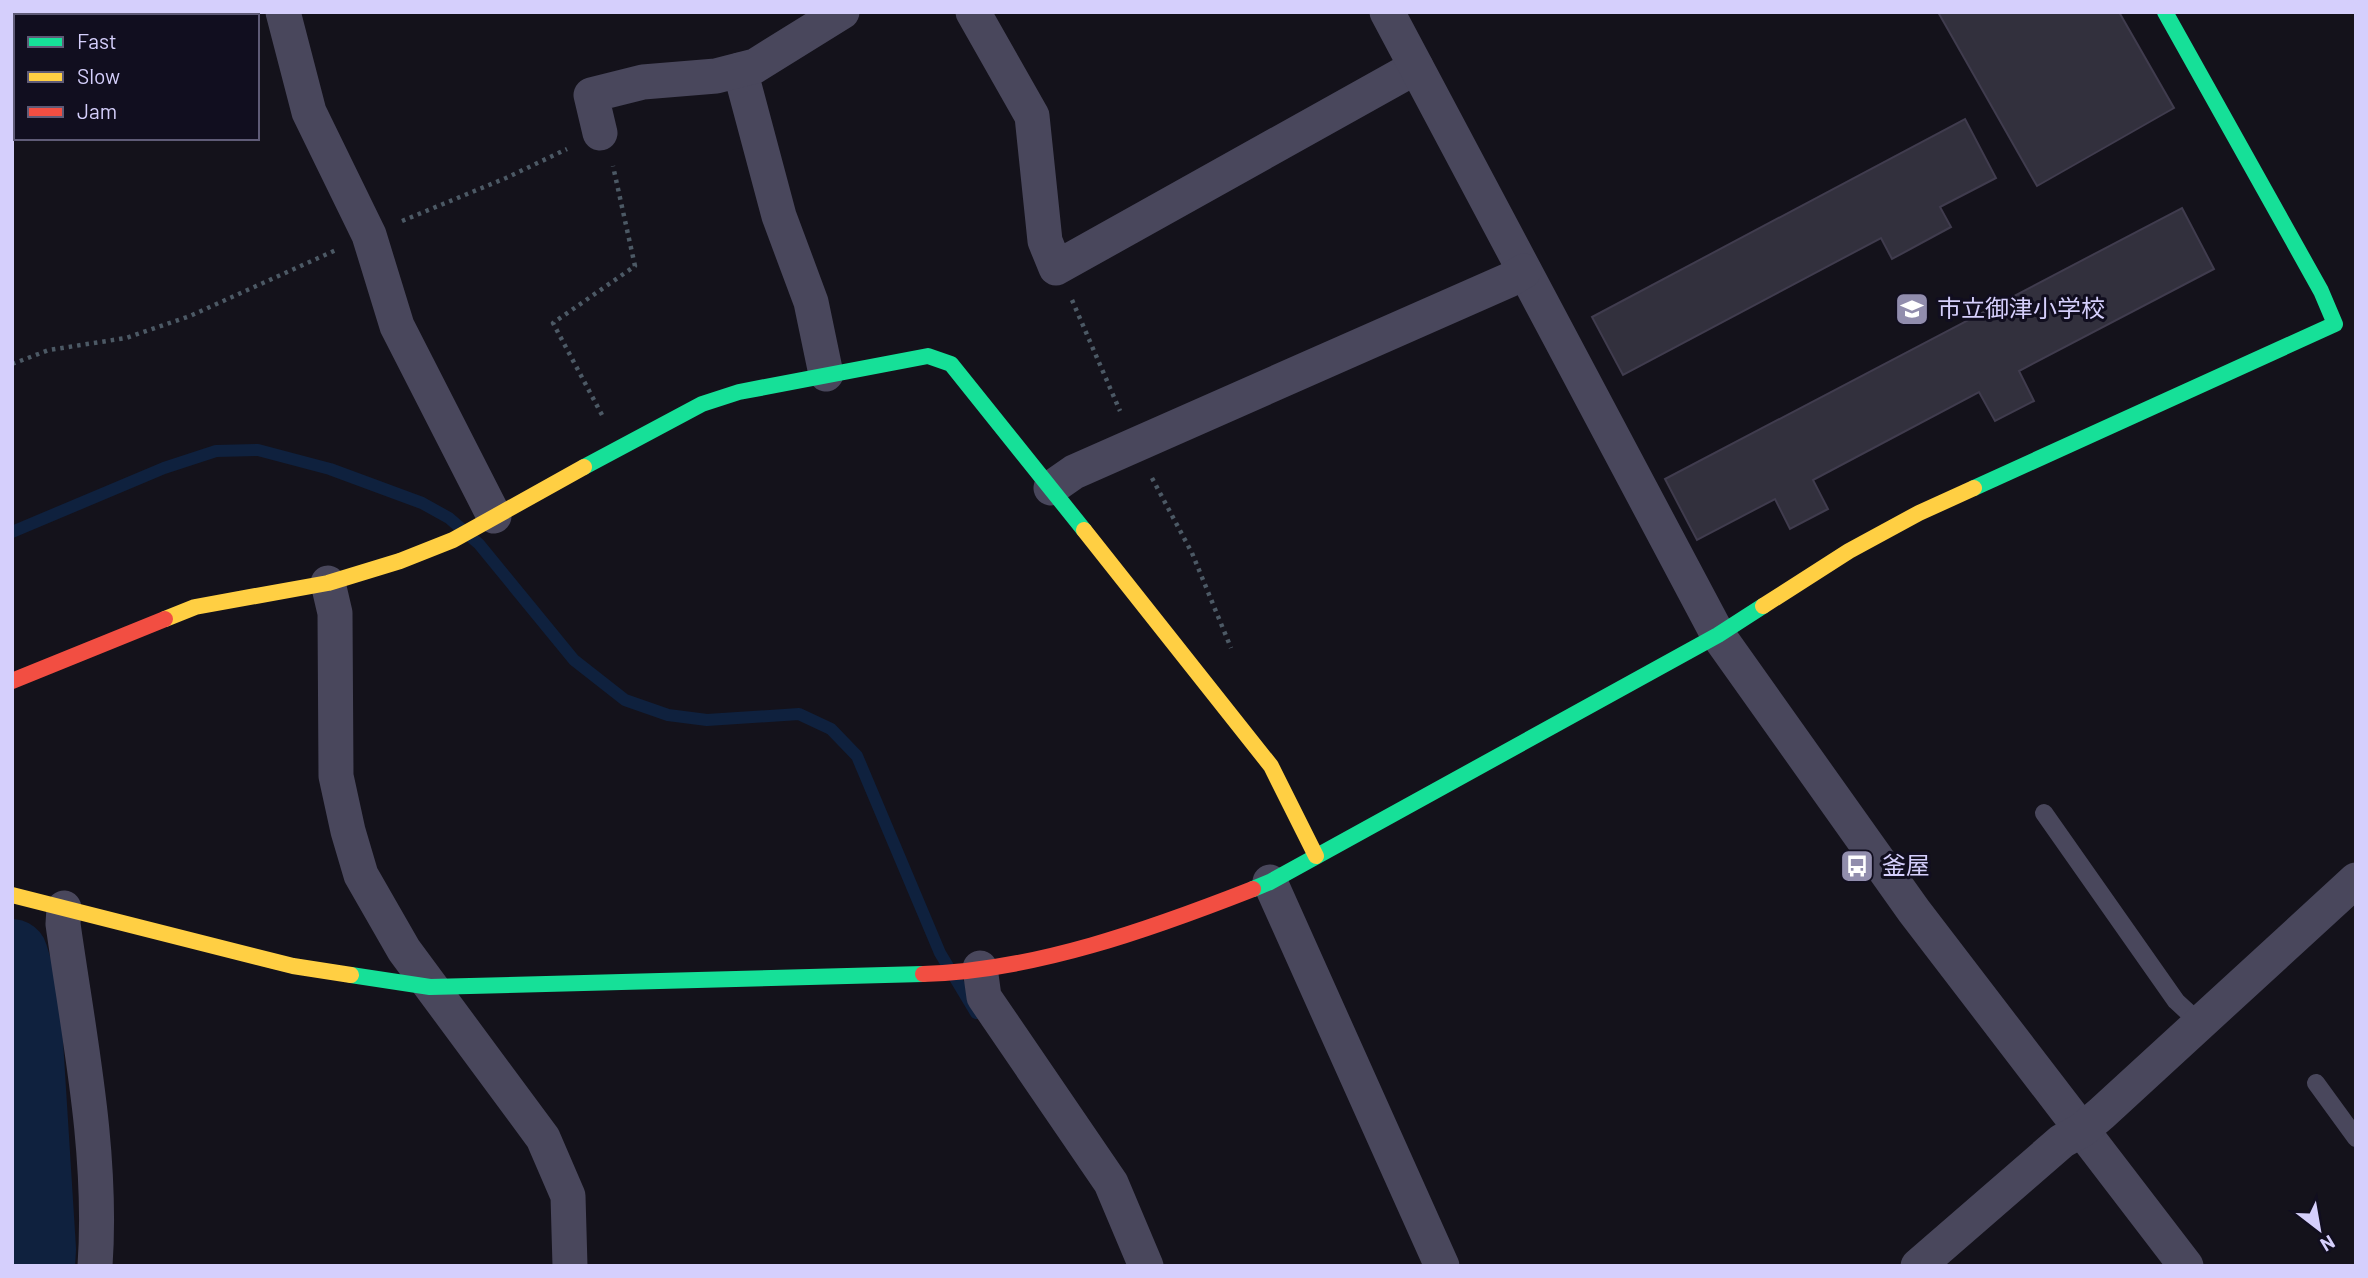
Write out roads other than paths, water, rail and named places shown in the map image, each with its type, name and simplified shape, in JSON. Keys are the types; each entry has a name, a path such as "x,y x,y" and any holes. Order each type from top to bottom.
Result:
{"street":[{"path":"283,12 309,112 369,235 397,327 494,516"},
{"path":"973,12 1032,116 1045,241 1056,268 1416,66"},
{"path":"1387,12 1718,635 1913,911 2186,1266"},
{"path":"12,895 293,966 430,987 936,974 1077,949 1197,912 1270,881 1718,635 1849,551 1919,513 2345,319 2321,291 2165,12"},
{"path":"600,133 591,95 643,82 716,76 755,66 832,15"},
{"path":"740,70 779,215 811,302 826,374"},
{"path":"1051,488 1074,472 1524,271"},
{"path":"12,681 195,607 328,583 400,561 453,540 702,404 739,392 928,356 951,364 1271,766 1316,856"},
{"path":"328,583 335,613 336,776 361,875 404,950 543,1138 568,1196 570,1266"},
{"path":"1918,1266 2062,1141 2082,1130 2356,880"},
{"path":"1270,881 1442,1266"},
{"path":"50,905 63,924 90,1118 98,1218 95,1266"},
{"path":"980,968 984,998 1111,1183 1146,1266"}],"lane":[{"path":"2044,813 2176,1001 2201,1024"},
{"path":"2316,1083 2356,1138"}],"waterway":[{"path":"12,532 164,468 216,451 258,450 330,469 422,503 449,518 479,544 574,660 625,700 668,715 707,720 799,714 831,729 857,756 940,953 976,1013"},
{"path":"12,955 24,994 39,1266"}],"place":[{"name":"市立御津小学校","path":"1912,309"},
{"name":"釜屋","path":"1857,866"}]}
